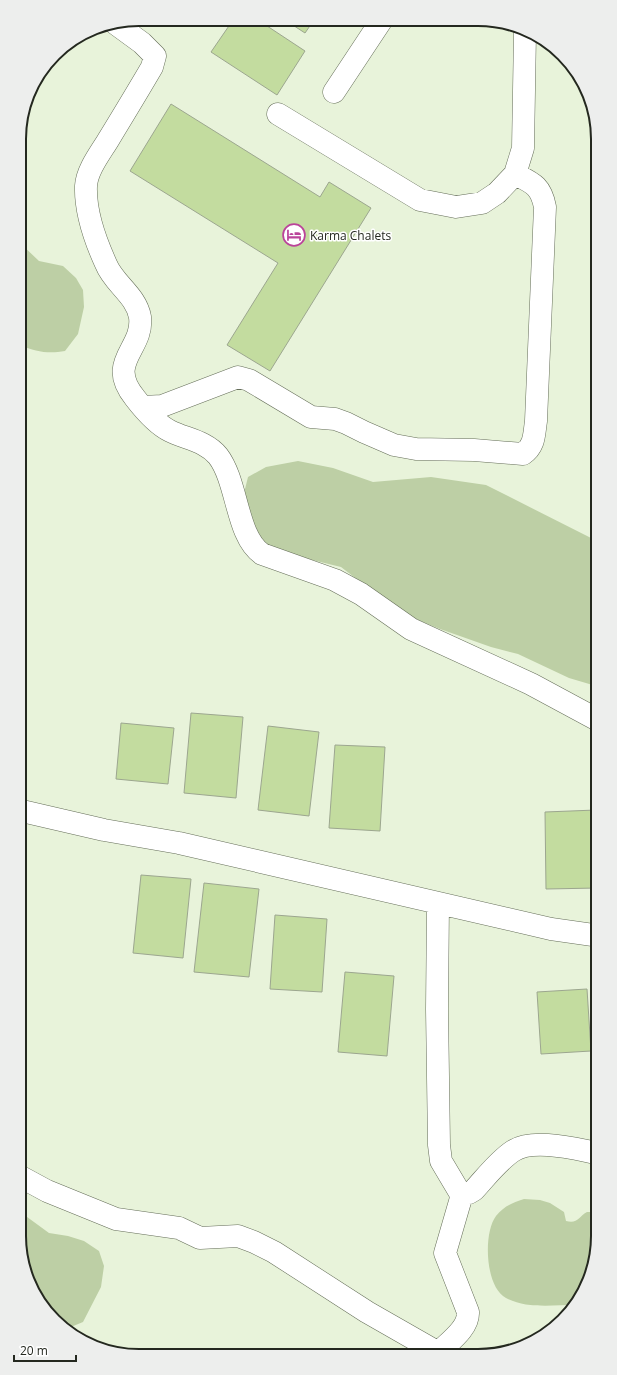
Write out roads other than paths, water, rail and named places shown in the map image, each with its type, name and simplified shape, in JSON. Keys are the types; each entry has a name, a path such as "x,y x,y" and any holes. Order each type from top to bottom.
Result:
{"lane":[{"path":"334,92 377,26"},
{"path":"121,27 142,42 154,56 152,67 96,161 86,185 88,214 97,243 108,270 133,300 138,310 140,323 122,371 126,384 143,407 162,426 210,448 218,457 230,482 247,536 253,546 262,554 335,580 361,594 411,629 531,684 591,716"},
{"path":"278,114 420,200 456,207 482,204 497,193 515,174 522,148 525,37"},
{"path":"143,407 169,404 238,377 249,380 312,417 335,419 394,445 416,449 474,450 524,454 534,440 536,421 546,207 543,194 538,188 515,174"},
{"path":"26,812 104,830 187,845 551,929 591,935"},
{"path":"26,1180 47,1191 116,1219 179,1228 200,1238 238,1236 267,1248 367,1312 447,1344 468,1317 468,1312 445,1253 460,1203 460,1193 441,1161 440,1153 437,1009 438,903"},
{"path":"460,1193 469,1193 474,1190 502,1159 514,1150 528,1146 557,1146 591,1152"}],"place":[{"name":"Karma Chalets","path":"294,235"}]}
